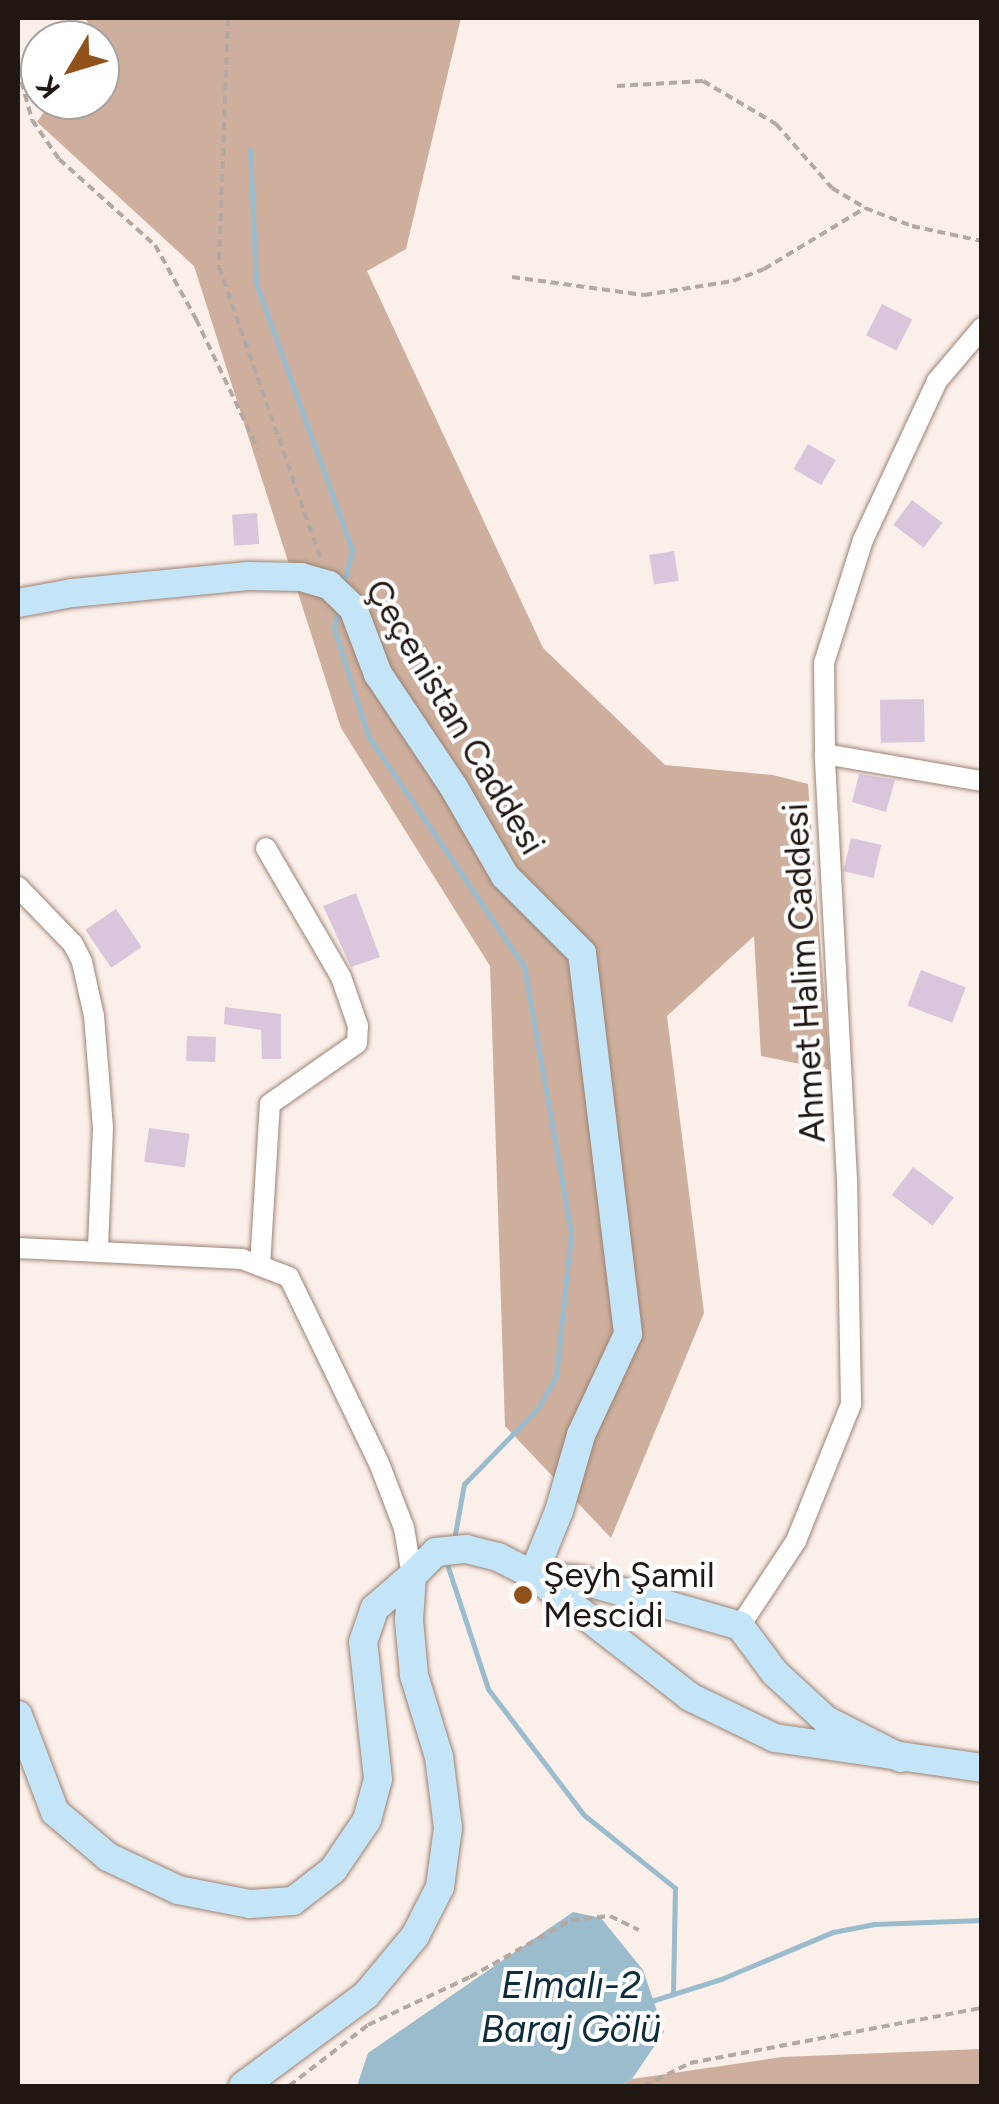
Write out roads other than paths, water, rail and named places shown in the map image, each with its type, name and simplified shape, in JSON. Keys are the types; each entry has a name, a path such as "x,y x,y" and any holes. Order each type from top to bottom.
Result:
{"street":[{"name":"Ahmet Halim Caddesi","path":"740,1626 796,1541 851,1404 847,1180 825,754 824,663 863,540 937,381 982,328"},
{"name":"Çeçenistan Caddesi","path":"18,603 72,593 248,576 301,578 329,585 353,608 378,674 453,786 505,876 582,953 628,1334 581,1435 559,1511 532,1574"},
{"path":"825,754 982,781"},
{"path":"260,1266 270,1104 357,1044 358,1026 342,977 266,848"},
{"path":"18,886 73,944 82,962 94,1016 102,1128 98,1248"},
{"path":"18,1248 98,1248 242,1259 289,1278 380,1464 404,1528 412,1576 408,1620 414,1675 438,1757 448,1828 440,1887 415,1936 366,1995 242,2086"},
{"path":"18,1715 55,1812 108,1857 178,1890 250,1904 293,1901 333,1870 368,1820 378,1779 364,1642 375,1608 436,1552 466,1549 498,1557 532,1574 690,1697 775,1738 982,1768"},
{"path":"532,1574 581,1580 740,1626 775,1672 826,1720 901,1758"}],"water":[{"name":"Elmalı-2 Baraj Gölü","path":"573,1912 601,1918 643,1970 664,2032 632,2079 620,2086 357,2086 368,2053"}],"waterway":[{"path":"250,150 256,283 352,550 345,579"},
{"path":"337,614 334,628 368,736 524,966 571,1233 556,1376 539,1407 464,1484 455,1534"},
{"path":"448,1567 488,1689 584,1815 675,1888 673,1994"},
{"path":"648,2002 721,1979 833,1932 874,1924 982,1920"}],"place":[{"name":"Şeyh Şamil Mescidi","path":"523,1595"}]}
